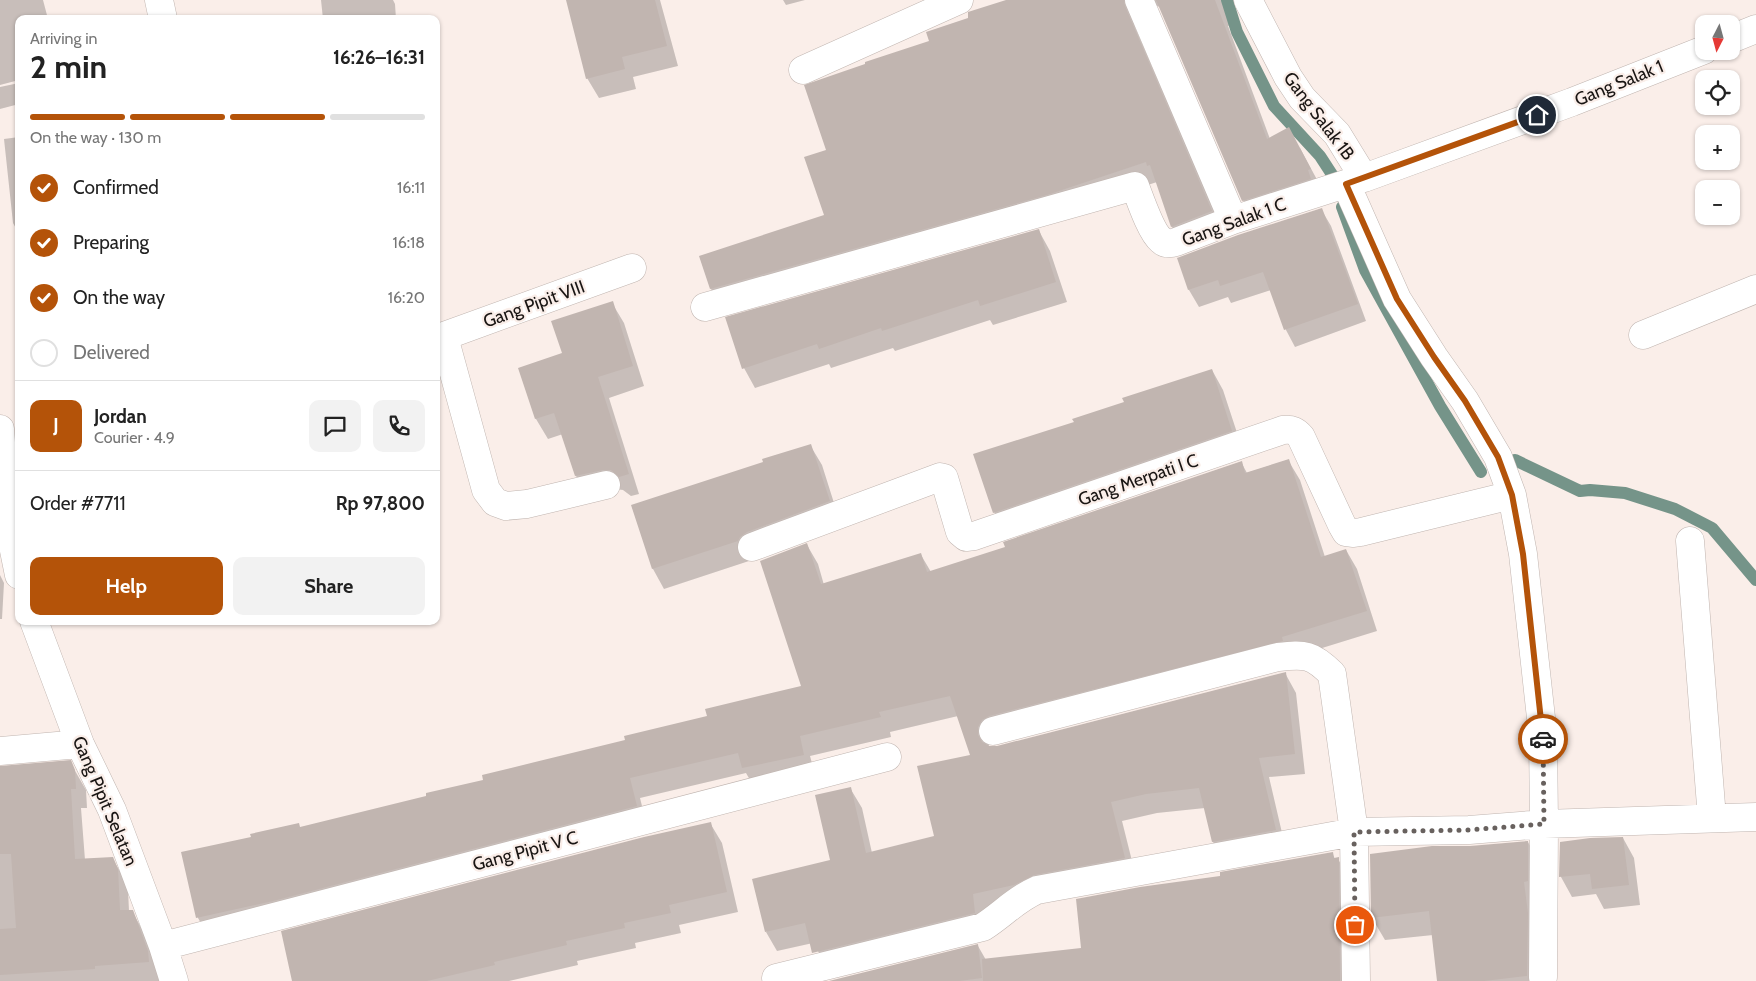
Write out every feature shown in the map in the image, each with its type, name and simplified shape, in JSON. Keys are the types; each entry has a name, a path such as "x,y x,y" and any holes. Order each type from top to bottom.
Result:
{"street":[{"path":"159,0 162,15"},
{"path":"803,70 917,9 960,0"},
{"path":"1139,0 1232,220"},
{"name":"Gang Salak 1B","path":"1248,0 1288,77 1302,98 1337,134 1397,299 1465,401 1489,441 1498,457 1512,495 1523,554 1543,736 1543,977"},
{"path":"1740,35 1756,29"},
{"name":"Gang Salak 1","path":"1355,181 1572,102 1695,54"},
{"name":"Gang Salak 1 C","path":"705,307 1135,186 1156,234 1161,241 1167,244 1232,220 1355,181"},
{"name":"Gang Pipit VIII","path":"440,338 632,268"},
{"path":"1643,335 1756,290"},
{"path":"440,338 486,490 495,502 506,506 527,504 606,485"},
{"path":"0,429 6,511 15,555"},
{"name":"Gang Merpati I C","path":"752,547 940,477 944,478 960,532 966,537 974,536 1283,430 1291,430 1301,437 1346,532 1361,532 1512,495"},
{"path":"0,436 15,434"},
{"path":"1690,541 1712,818"},
{"name":"Gang Pipit Selatan","path":"35,625 80,744 112,810 163,946 174,981"},
{"path":"993,730 1278,657 1300,654 1319,660 1332,674 1354,832 1356,981"},
{"path":"0,751 80,744"},
{"name":"Gang Pipit V C","path":"163,946 887,757"},
{"path":"776,978 983,927 1000,916 1017,900 1037,890 1354,832 1468,830 1544,824 1756,817"}],"building":[{"path":"566,0 655,0 667,46 622,57 625,69 586,79"},
{"path":"1006,0 1124,0 1212,211 1171,227 1150,165 1147,166 1146,162 1050,194 710,289 699,256 824,215 804,157 826,150 804,85 929,41 926,32 968,18 968,12"},
{"path":"1156,0 1215,0 1267,139 1289,127 1311,169 1308,170 1311,179 1242,201"},
{"path":"1322,208 1358,304 1284,330 1263,272 1220,286 1218,280 1188,290 1177,258 1238,235"},
{"path":"1039,229 1056,282 980,306 978,300 882,331 881,328 819,349 817,344 742,369 725,317"},
{"path":"613,301 633,366 598,377 629,474 619,477 611,470 603,470 575,476 554,413 535,419 518,368 562,353 551,321"},
{"path":"1212,369 1232,431 993,513 973,454 1074,422 1072,419 1124,402 1122,398"},
{"path":"811,444 830,501 747,532 738,541 652,569 631,505 763,462 762,459"},
{"path":"1289,459 1321,557 1346,549 1367,611 1282,637 1283,641 989,716 982,720 978,727 978,735 982,742 989,746 997,746 1286,672 1295,754 1259,758 1276,830 1212,842 1199,788 1146,794 1111,802 1125,858 1034,875 1014,885 973,894 975,913 812,953 805,923 765,932 752,879 830,860 815,795 851,787 866,853 934,836 917,766 970,755 950,696 879,712 881,717 800,736 804,755 742,768 738,753 630,778 637,806 273,901 196,918 181,852 251,837 250,834 299,823 300,827 426,796 426,793 483,780 482,775 625,740 624,736 707,716 705,709 801,686 760,561 807,543 821,584 921,553 927,572 1005,547 1003,542 1242,461 1245,473"},
{"path":"71,760 75,770 76,789 71,789 75,859 113,857 118,869 120,910 133,910 148,951 149,962 95,966 95,969 0,975 0,929 16,928 11,854 0,854 0,766"},
{"path":"711,822 727,892 669,905 671,913 624,923 625,928 566,941 567,945 494,962 495,965 427,981 292,981 281,931 644,837"},
{"path":"1623,837 1629,885 1592,889 1590,874 1559,877 1560,842 1590,838"},
{"path":"1528,841 1528,881 1524,882 1528,913 1527,976 1484,981 1437,981 1429,911 1371,918 1370,854 1432,846 1470,846"},
{"path":"1333,852 1334,858 1339,857 1340,981 983,981 982,959 1081,948 1076,899 1140,887 1220,876 1220,872"},
{"path":"978,944 982,978 959,981 829,981"}],"waterway":[{"path":"1227,0 1237,32 1274,106 1320,156 1333,176"},
{"path":"1342,207 1365,270 1440,406 1481,472"},
{"path":"1515,460 1580,491 1625,493 1675,509 1712,528 1756,580"}],"way so far":[{"path":"1355,925 1354,832 1468,830 1544,824 1543,739"}],"route":[{"path":"1537,115 1346,184 1397,299 1465,401 1498,457 1512,495 1523,554 1543,739"}]}
